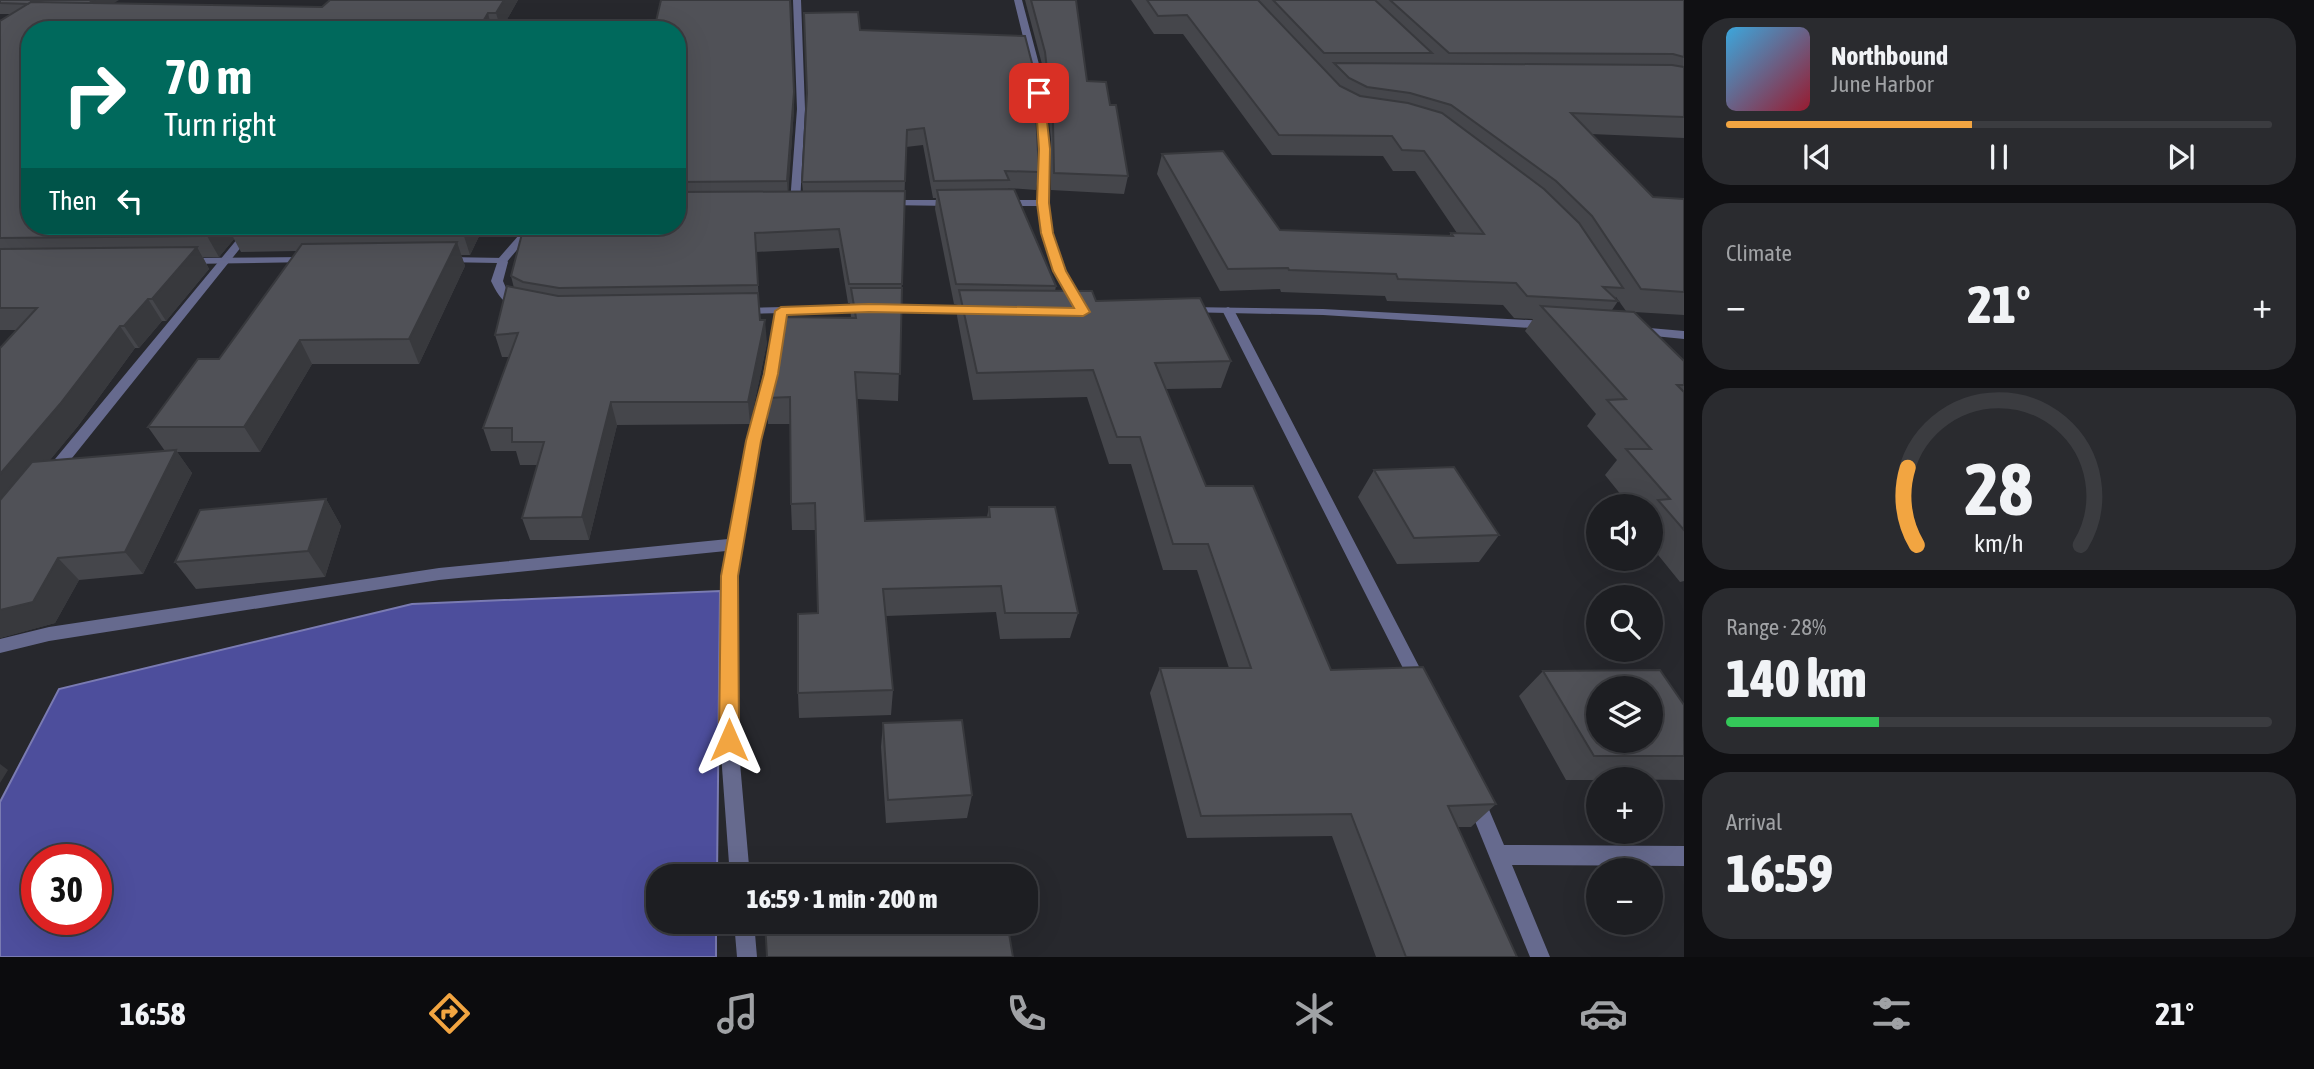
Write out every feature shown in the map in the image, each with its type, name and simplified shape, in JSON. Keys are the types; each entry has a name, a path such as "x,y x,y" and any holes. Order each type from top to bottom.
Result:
{"street":[{"path":"795,203 800,109 797,0"},
{"path":"1018,0 1020,20 1033,55 1037,77 1045,149 1043,203 1047,233 1059,271 1077,312 1096,312"},
{"path":"783,203 809,203"},
{"path":"876,203 958,203"},
{"path":"983,203 1043,203"},
{"path":"40,487 246,235"},
{"path":"524,235 502,261 498,281 504,297 524,307 537,309"},
{"path":"173,261 324,260"},
{"path":"428,261 502,261"},
{"path":"730,311 869,308 993,311"},
{"path":"1228,310 1423,692"},
{"path":"739,864 729,740 729,576 754,441 771,374 781,311"},
{"path":"1175,311 1323,312 1561,326"},
{"path":"1639,341 1630,331 1684,335"},
{"path":"0,646 49,634 439,574 735,544"},
{"path":"1465,778 1540,957"},
{"path":"1498,855 1684,856"},
{"path":"745,934 747,957"}],"shaded area":[{"path":"720,591 717,864 646,864 646,934 716,934 716,957 0,957 0,802 59,689 412,604"}],"building":[{"path":"0,0 94,0 89,3 28,4 0,3"},
{"path":"330,0 504,0 496,13 488,13 483,21 21,21 21,235 208,235 0,238 0,21 31,2 322,7"},
{"path":"661,0 790,0 794,92 787,181 686,182 686,21 656,21"},
{"path":"1031,0 1076,0 1087,81 1106,82 1110,105 1116,105 1128,176 1054,173 1053,122 1045,52"},
{"path":"1147,0 1258,0 1340,86 1360,96 1408,103 1442,113 1544,189 1579,223 1623,288 1603,287 1618,301 1527,296 1516,283 1398,279 1396,274 1288,268 1228,269 1162,154 1223,151 1280,230 1453,236 1451,233 1484,234 1424,151 1402,150 1392,136 1279,135 1187,15 1158,16"},
{"path":"1273,0 1375,0 1432,53 1324,53"},
{"path":"1390,0 1684,0 1684,57 1673,54 1449,53"},
{"path":"858,12 860,30 1025,36 1034,71 1039,172 1005,171 1009,180 934,181 924,128 907,130 905,181 802,182 807,93 804,13"},
{"path":"1334,63 1684,67 1684,117 1571,113 1653,197 1684,199 1684,292 1641,289 1592,216 1556,181 1451,105 1410,93 1367,87 1349,78"},
{"path":"1014,189 1056,286 956,284 937,190"},
{"path":"905,191 902,284 849,284 839,229 755,233 758,285 559,288 523,282 511,276 522,235 686,235 686,192"},
{"path":"457,242 409,339 300,340 244,427 148,427 198,359 219,359 302,244"},
{"path":"197,247 152,299 148,299 124,326 120,326 60,404 0,474 0,348 37,308 0,308 0,249"},
{"path":"507,286 558,296 758,293 760,320 765,320 748,402 611,402 582,517 522,518 544,442 512,442 512,428 483,428 518,333 495,335"},
{"path":"851,288 902,288 900,374 855,372 865,521 990,517 989,507 1055,507 1078,613 1005,613 1001,586 883,589 893,690 798,693 798,614 818,613 815,503 791,504 790,397 766,398 783,317 856,318"},
{"path":"959,290 1092,291 1096,301 1200,298 1231,361 1155,363 1206,486 1253,486 1331,670 1423,667 1496,804 1448,806 1517,957 1406,957 1351,814 1201,816 1160,668 1251,668 1208,544 1173,544 1140,437 1117,437 1093,370 977,373"},
{"path":"1541,306 1634,312 1684,361 1684,385 1677,385 1684,392 1684,530 1663,506 1663,500 1670,499 1626,449 1651,449 1607,400 1626,399"},
{"path":"176,450 125,552 58,558 33,602 0,610 0,500 32,462"},
{"path":"1454,467 1499,535 1414,538 1374,470"},
{"path":"326,499 308,551 175,562 200,510"},
{"path":"1660,670 1684,705 1684,756 1594,756 1592,753 1663,753 1663,676 1586,676 1586,743 1543,671"},
{"path":"962,720 972,795 888,800 883,723"},
{"path":"766,934 1009,934 1013,957 767,957"}],"route":[{"path":"729,740 729,576 754,441 771,374 781,311 869,308 1083,312 1059,271 1047,233 1043,203 1045,149 1039,93"}]}
